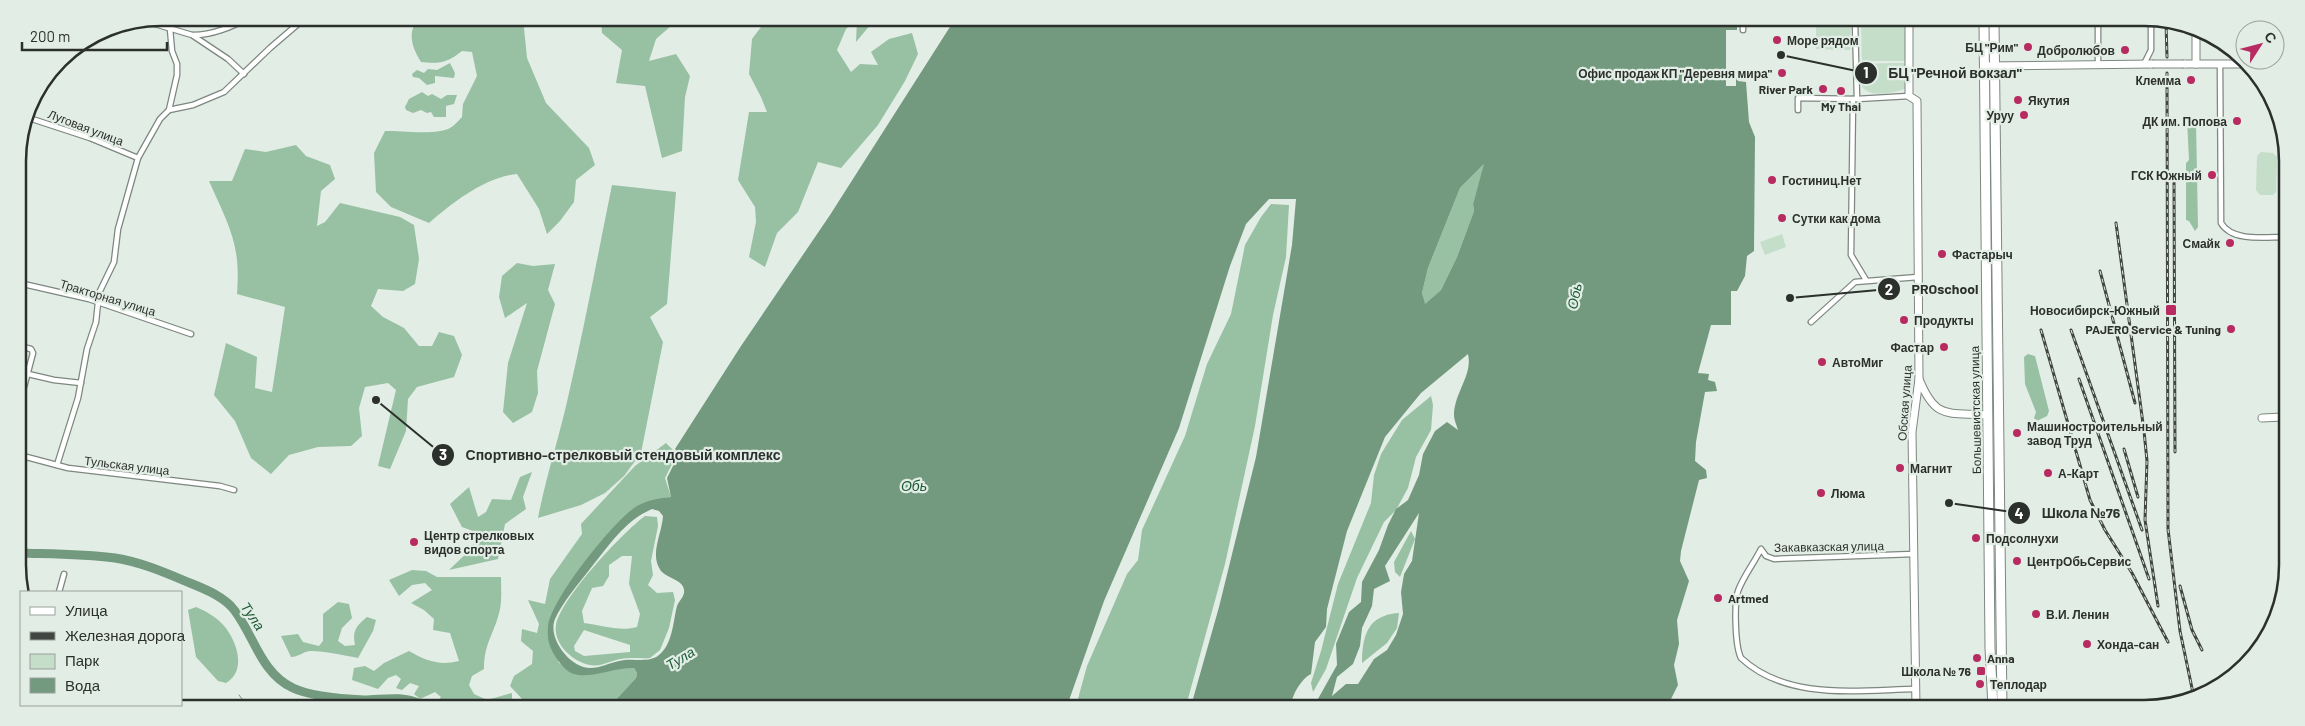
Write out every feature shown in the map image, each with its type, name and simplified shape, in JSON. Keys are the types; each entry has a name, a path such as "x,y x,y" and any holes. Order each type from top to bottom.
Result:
{"highway":[{"name":"Большевистская улица","path":"1984,26 1990,648 1993,699"},
{"name":"Большевистская улица","path":"1994,26 2002,699"}],"street":[{"path":"163,26 192,35 228,59 244,74"},
{"path":"192,35 204,35 231,26"},
{"path":"57,465 81,383 87,349 96,322 98,293 114,262 118,229 138,158 160,119 169,110 210,99 224,92 296,26"},
{"path":"1856,26 1851,255 1866,280"},
{"path":"1798,110 1798,98 1855,99 1909,96 1909,26"},
{"path":"2098,26 2098,65"},
{"path":"2148,64 2151,50 2151,26"},
{"path":"169,110 177,75 170,28"},
{"path":"2196,37 2196,64"},
{"path":"2220,64 2221,223 2225,230 2234,235 2279,237"},
{"path":"1985,66 2235,64"},
{"name":"Обская улица","path":"1909,96 1917,101 1919,379 1912,432 1916,699"},
{"name":"Луговая улица","path":"33,119 82,135 138,158"},
{"path":"1811,322 1848,286 1857,281 1918,277"},
{"name":"Тракторная улица","path":"27,285 89,299 191,334"},
{"path":"26,379 33,353 31,349 27,348"},
{"path":"28,374 54,380 81,383"},
{"path":"1919,379 1928,401 1934,408 1942,412 1988,415"},
{"path":"2262,418 2279,417"},
{"name":"Тульская улица","path":"26,457 57,465 234,490"},
{"name":"Закавказская улица","path":"1914,554 1774,559 1766,556 1761,549 1739,589 1737,616 1738,651 1741,658 1780,683 1814,689 1916,689"},
{"path":"59,591 64,574"}],"green space":[{"path":"1816,26 1851,26 1850,50 1816,49"},
{"path":"1861,26 1905,26 1906,61 1862,61"},
{"path":"1905,63 1905,89 1881,94 1869,92 1861,84 1860,64"},
{"path":"2261,152 2273,153 2277,157 2276,192 2273,195 2260,195 2256,190 2257,156"},
{"path":"1824,216 1843,216 1843,225 1824,224"},
{"path":"1782,234 1786,247 1765,255 1760,242"}],"shaded area":[{"path":"414,26 524,26 527,58 546,103 589,148 595,165 576,180 574,202 560,221 547,234 539,209 517,174 493,180 470,192 429,223 391,207 376,192 374,153 385,131 436,132 452,127 462,117 463,104 477,76 472,52 462,51 443,62 421,62 413,45"},
{"path":"602,26 671,26 656,39 649,61 676,54 690,76 685,97 682,151 662,158 645,86 616,83 622,50 602,33"},
{"path":"762,26 849,26 837,50 851,72 860,64 878,65 871,52 889,39 912,33 918,54 905,81 878,125 841,168 818,162 798,212 777,233 765,267 749,257 756,222 755,207 738,180 749,112 767,112 749,74 752,39"},
{"path":"857,26 869,26 856,42"},
{"path":"450,63 455,73 454,78 435,76 435,83 427,85 419,78 413,77 412,74 417,70 424,73 428,69 437,70"},
{"path":"422,92 428,96 432,94 441,99 447,95 457,95 454,104 446,106 446,117 434,117 431,112 427,113 421,110 413,113 406,110 405,107 409,99"},
{"path":"2189,118 2196,122 2198,227 2195,231 2189,221 2186,220 2186,163 2189,160 2187,119"},
{"path":"296,145 306,156 330,165 335,179 321,191 317,226 325,222 340,203 400,217 414,225 419,259 415,284 403,291 378,289 371,306 383,317 404,328 419,346 432,346 439,332 454,336 462,355 454,377 417,387 408,399 406,431 390,469 378,466 396,390 388,383 365,387 359,408 362,436 351,446 318,447 289,455 271,474 251,458 235,421 214,395 226,343 257,357 255,388 272,392 285,307 237,294 238,277 235,248 228,223 209,181 232,181 245,149 266,152"},
{"path":"1485,163 1473,204 1474,211 1457,257 1441,290 1424,305 1422,293 1428,268 1460,188"},
{"path":"612,185 676,192 667,304 650,317 663,342 641,453 624,476 605,493 581,505 538,518 575,367"},
{"path":"1271,204 1289,205 1286,257 1273,315 1255,426 1225,564 1188,699 1078,700 1087,666 1127,574 1138,560 1142,530 1185,436 1207,364 1231,314 1245,245"},
{"path":"517,263 533,266 555,264 548,290 555,304 537,371 538,393 532,412 513,423 503,412 508,363 527,303 505,318 499,297 502,276"},
{"path":"2028,354 2035,356 2049,411 2047,416 2037,421 2034,418 2036,412 2025,384 2024,357"},
{"path":"1431,396 1433,405 1431,430 1416,457 1408,488 1396,510 1384,522 1357,578 1326,669 1313,692 1311,683 1338,584 1371,503 1374,475 1381,454 1402,420"},
{"path":"666,443 677,454 665,478 671,497 656,500 646,506 613,534 590,557 571,581 548,625 559,663 591,674 623,668 634,668 637,673 636,678 616,700 523,700 510,686 514,676 532,664 533,651 521,641 522,629 537,633 539,624 528,600 545,604 550,579 582,534 581,524 635,466"},
{"path":"532,472 523,497 526,509 505,524 498,559 449,570 472,548 478,533 462,527 450,504 469,487 478,517 486,512 492,499 511,500 520,477"},
{"path":"645,516 657,517 658,526 651,561 653,575 648,585 657,593 673,592 675,600 669,628 660,650 650,658 624,658 598,665 584,663 571,656 558,639 556,625 560,613 594,566","holes":["622,556 632,556 629,584 640,614 637,627 617,628 584,623 582,611 592,588 603,586 609,576 609,565","584,630 630,645 630,652 584,656 575,651 574,646"]},
{"path":"1411,531 1415,539 1400,577 1395,572 1394,562"},
{"path":"412,570 426,571 437,577 501,577 500,609 488,644 484,669 472,676 469,685 474,694 487,700 439,700 441,697 435,692 420,699 414,694 419,686 410,683 402,690 396,688 401,679 396,675 388,678 378,689 352,680 354,668 365,666 374,671 384,663 409,651 433,662 459,661 450,633 433,630 434,619 424,610 411,603 432,590 425,583 412,585 399,596 389,580"},
{"path":"338,602 349,604 352,618 342,628 338,641 345,646 355,645 354,636 356,629 367,617 376,620 373,631 358,658 328,652 310,651 291,657 281,636 298,634 303,642 319,646 323,641 323,614"},
{"path":"196,607 219,621 233,640 238,656 238,664 232,678 226,683 218,681 196,657 188,610"},
{"path":"1399,613 1397,628 1387,643 1362,663 1363,644 1369,628 1380,618"},
{"path":"512,693 512,700 488,700"}],"water":[{"name":"Обь","path":"951,26 1737,26 1737,30 1726,30 1726,86 1736,86 1736,77 1738,81 1746,82 1749,122 1755,137 1754,251 1747,256 1745,276 1737,291 1731,291 1731,325 1711,325 1698,373 1709,374 1708,380 1715,382 1717,391 1705,392 1696,442 1695,461 1706,470 1707,478 1699,480 1681,551 1680,561 1689,581 1677,620 1679,644 1674,665 1678,685 1671,699 1318,699 1337,665 1336,644 1349,612 1361,602 1362,582 1379,550 1396,509 1408,500 1419,475 1423,454 1435,431 1447,422 1458,430 1454,417 1455,407 1468,369 1468,354 1421,393 1385,437 1347,531 1327,609 1326,627 1315,642 1311,674 1307,676 1298,688 1292,699 1193,699 1219,607 1256,457 1292,245 1296,199 1269,199 1246,224 1230,266 1179,428 1104,601 1069,700 616,700 636,678 637,673 634,668 588,675 574,674 568,671 551,649 548,627 551,615 571,581 599,543 627,514 645,502 671,497 667,478 679,454 675,449 741,346 830,215","holes":["1484,164 1473,204 1474,211 1457,257 1441,290 1425,304 1422,293 1428,268 1460,188","652,509 659,511 663,516 656,551 658,565 664,574 679,582 684,589 684,593 677,606 670,639 664,650 655,658 624,660 594,668 582,667 568,658 557,643 553,627 555,619 571,593 610,544 633,520","1419,513 1412,561 1404,574 1401,592 1403,614 1396,635 1387,650 1374,659 1358,684 1346,684 1332,696 1337,677 1353,664 1360,646 1362,628 1372,606 1374,589 1390,581 1385,566"]}],"pier":[{"path":"1726,30 1737,30 1737,33 1728,33 1729,84 1734,84 1734,76 1737,74 1739,77 1736,77 1736,86 1726,86"}],"waterway":[{"name":"Тула","path":"26,553 115,558 163,572 208,591 231,606 242,621 266,664 282,681 293,688 308,693 363,700"},
{"path":"239,695 243,700"},
{"name":"Тула","path":"367,700 405,700"}],"railway":[{"path":"2166,28 2167,57"},
{"path":"2167,73 2168,529 2180,631 2193,691"},
{"path":"2174,177 2175,452"},
{"path":"2116,223 2144,431 2147,461 2145,520 2158,606"},
{"path":"2100,271 2135,403"},
{"path":"2041,330 2090,500 2105,530 2132,573 2168,642"},
{"path":"2071,330 2142,530"},
{"path":"2079,379 2149,579"},
{"path":"2124,449 2138,497"},
{"path":"2180,586 2192,630 2202,650"}],"place":[{"name":"Море рядом","path":"1777,40"},
{"name":"БЦ \"Рим\"","path":"2028,47"},
{"name":"Добролюбов","path":"2125,50"},
{"name":"БЦ \"Речной вокзал\"","path":"1781,55"},
{"name":"Офис продаж КП \"Деревня мира\"","path":"1782,73"},
{"name":"Клемма","path":"2191,80"},
{"name":"River Park","path":"1823,89"},
{"name":"My Thai","path":"1841,91"},
{"name":"Якутия","path":"2018,100"},
{"name":"Уруу","path":"2024,115"},
{"name":"ДК им. Попова","path":"2237,121"},
{"name":"ГСК Южный","path":"2212,175"},
{"name":"Гостиниц.Нет","path":"1772,180"},
{"name":"Сутки как дома","path":"1782,218"},
{"name":"Смайк","path":"2230,243"},
{"name":"Фастарыч","path":"1942,254"},
{"name":"PROschool","path":"1790,298"},
{"name":"Новосибирск-Южный","path":"2171,310"},
{"name":"Продукты","path":"1904,320"},
{"name":"PAJERO Service & Tuning","path":"2231,329"},
{"name":"Фастар","path":"1944,347"},
{"name":"АвтоМиг","path":"1822,362"},
{"name":"Спортивно-стрелковый стендовый комплекс","path":"376,400"},
{"name":"Машиностроительный завод Труд","path":"2017,433"},
{"name":"Магнит","path":"1900,468"},
{"name":"А-Карт","path":"2048,473"},
{"name":"Люма","path":"1821,493"},
{"name":"Школа №76","path":"1949,503"},
{"name":"Подсолнухи","path":"1976,538"},
{"name":"Центр стрелковых видов спорта","path":"414,542"},
{"name":"ЦентрОбьСервис","path":"2017,561"},
{"name":"Artmed","path":"1718,598"},
{"name":"В.И. Ленин","path":"2036,614"},
{"name":"Хонда-сан","path":"2087,644"},
{"name":"Anna","path":"1977,658"},
{"name":"Школа № 76","path":"1981,671"},
{"name":"Теплодар","path":"1980,684"}]}
